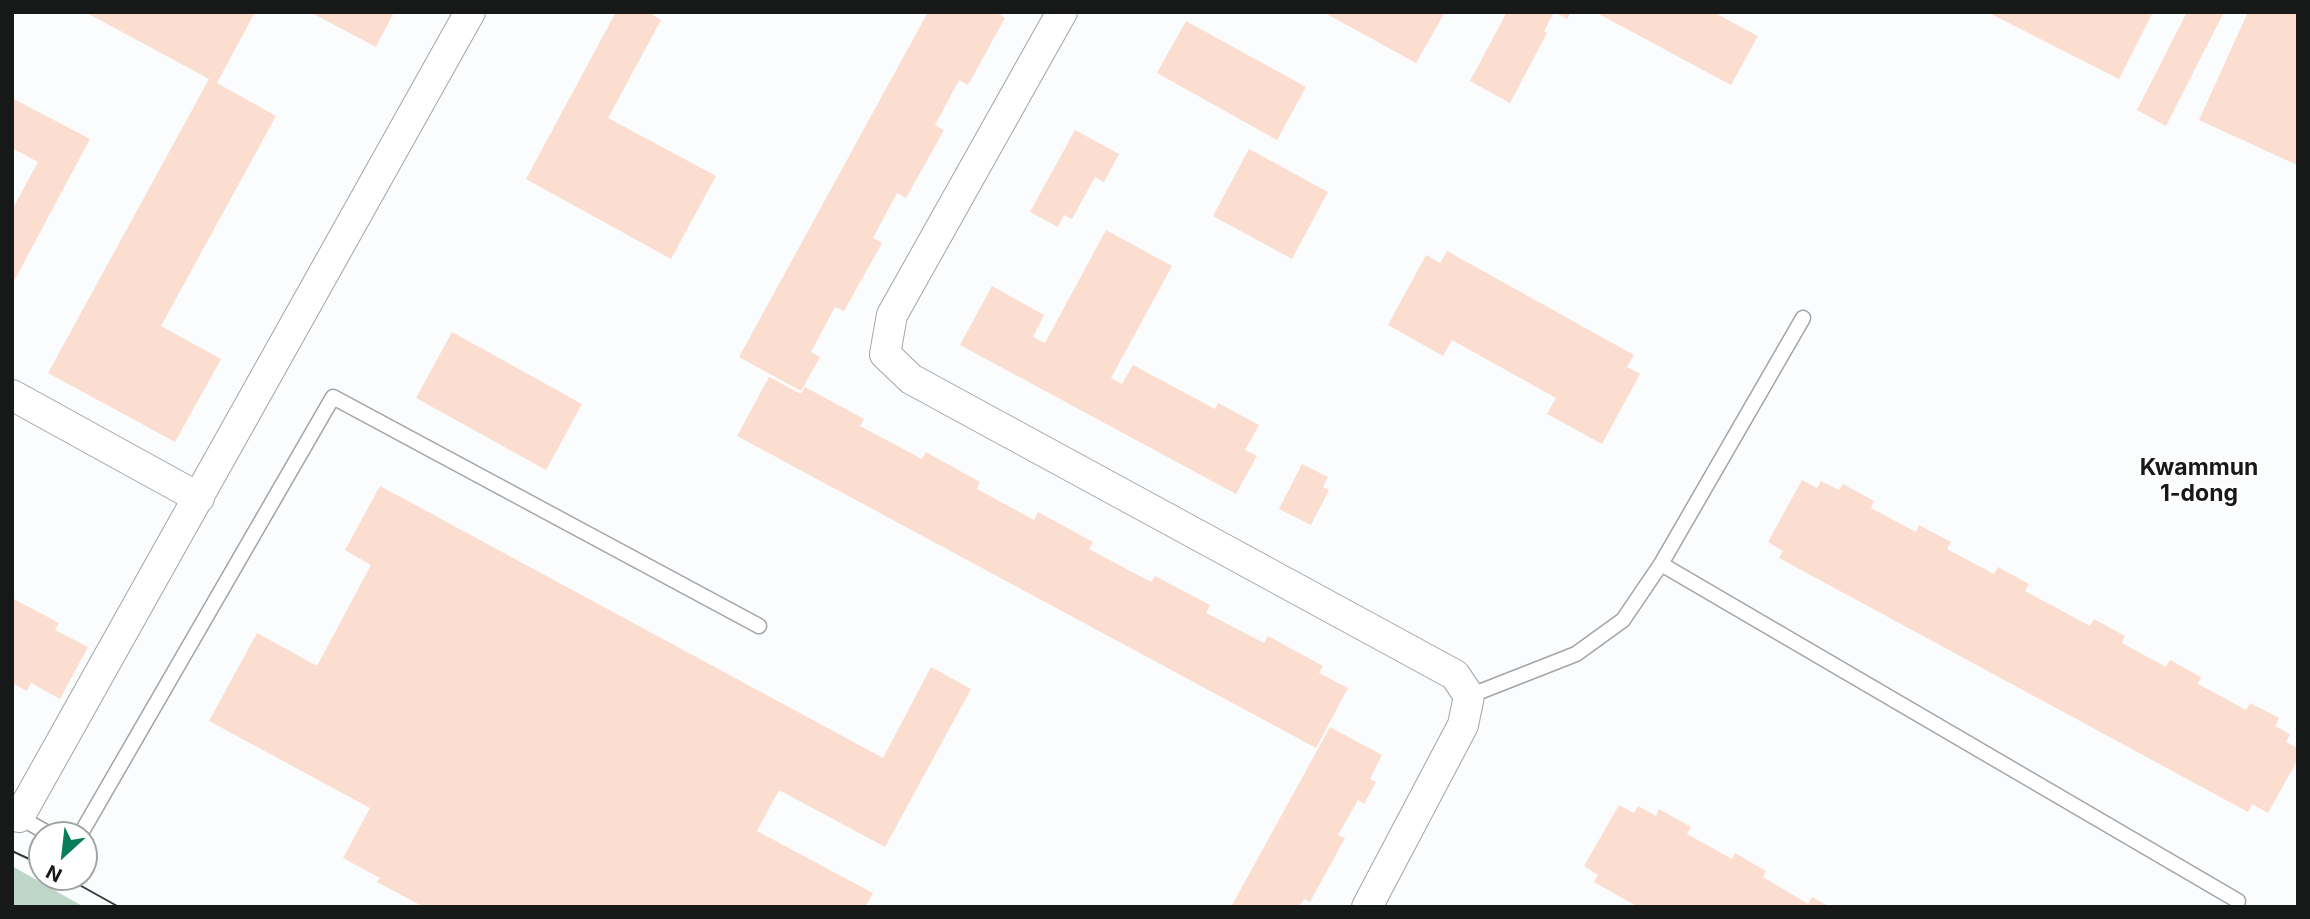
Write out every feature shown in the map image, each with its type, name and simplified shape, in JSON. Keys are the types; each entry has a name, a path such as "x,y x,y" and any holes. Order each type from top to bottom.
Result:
{"street":[{"path":"16,815 199,498 470,12"},
{"path":"1062,12 892,315 886,354 911,379 1455,675 1469,696 1463,725 1367,907"},
{"path":"12,395 199,498"}],"lane":[{"path":"1469,696 1576,654 1623,620 1661,564 1803,318"},
{"path":"88,821 333,397 759,626"},
{"path":"1661,564 2238,901"}],"green space":[{"path":"12,866 28,875 28,891 56,891 84,907 12,907"}],"building":[{"path":"85,12 255,12 217,83 276,116 161,326 221,359 175,442 48,373 209,79"},
{"path":"310,12 394,12 376,47"},
{"path":"616,12 648,12 661,20 608,118 716,176 671,259 526,179"},
{"path":"928,12 996,12 1005,18 968,85 959,80 935,125 944,130 906,198 897,193 873,238 882,243 844,311 835,307 811,352 820,357 801,391 739,357"},
{"path":"1323,12 1445,12 1416,63"},
{"path":"1507,12 1554,12 1544,31 1547,33 1510,103 1470,81"},
{"path":"1555,12 1571,12 1567,19"},
{"path":"1595,12 1713,12 1758,36 1731,85"},
{"path":"1987,12 2153,12 2119,79"},
{"path":"2187,12 2224,12 2166,126 2137,110"},
{"path":"2248,12 2298,12 2297,165 2199,120"},
{"path":"1186,21 1306,87 1277,140 1157,73"},
{"path":"12,98 90,139 12,285 12,210 38,162 12,148"},
{"path":"1075,130 1119,154 1104,182 1095,177 1072,219 1064,215 1058,227 1030,212"},
{"path":"1249,149 1328,192 1292,259 1213,216"},
{"path":"1106,230 1172,266 1111,378 1122,384 1133,365 1215,409 1218,403 1259,425 1245,450 1257,456 1236,494 960,345 992,286 1044,315 1033,337 1045,343"},
{"path":"1447,251 1634,355 1627,367 1640,374 1602,444 1547,414 1556,398 1452,340 1443,356 1388,325 1426,255 1440,263"},
{"path":"452,332 582,404 546,470 416,398"},
{"path":"769,377 801,394 805,387 864,419 860,426 922,459 926,452 980,482 977,489 1034,520 1038,512 1093,542 1089,549 1151,582 1155,576 1210,605 1206,613 1264,643 1268,636 1323,666 1319,673 1348,688 1316,748 737,436"},
{"path":"1302,464 1328,477 1323,487 1329,490 1311,525 1279,509"},
{"path":"1802,480 1817,488 1821,481 1839,490 1843,484 1874,501 1871,508 1916,532 1919,525 1951,542 1947,549 1994,574 1998,567 2029,584 2025,591 2090,626 2094,619 2125,636 2122,643 2166,667 2170,660 2201,677 2198,684 2246,710 2250,703 2279,718 2275,726 2290,734 2286,742 2298,748 2298,759 2268,813 2252,804 2248,812 1779,558 1783,551 1768,542"},
{"path":"380,486 883,758 931,667 971,689 885,847 779,790 757,831 873,893 865,907 424,907 377,882 380,878 343,858 370,808 209,721 257,633 317,666 371,565 345,550"},
{"path":"12,598 59,623 55,630 88,647 60,699 31,683 27,691 12,683"},
{"path":"1330,727 1382,755 1370,779 1376,782 1364,804 1358,800 1338,835 1345,838 1310,902 1304,899 1299,907 1231,907"},
{"path":"1619,805 1634,813 1638,806 1656,816 1659,809 1691,827 1687,834 1732,859 1735,853 1766,871 1763,877 1808,904 1812,897 1830,907 1638,907 1594,882 1598,875 1584,866"}],"tram line":[{"path":"12,851 28,858"},
{"path":"90,891 119,907"}],"district":[{"name":"Kwammun 1-dong","path":"2199,481"}]}
